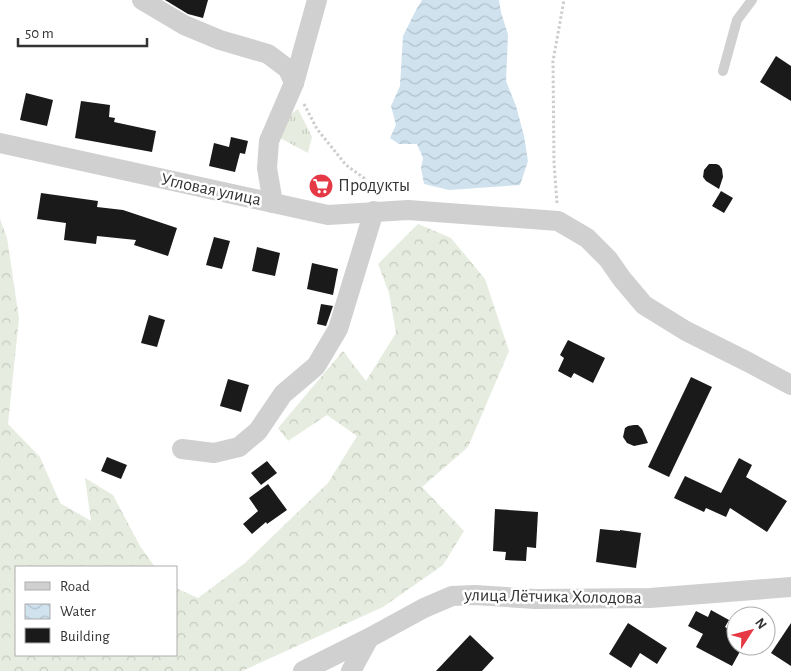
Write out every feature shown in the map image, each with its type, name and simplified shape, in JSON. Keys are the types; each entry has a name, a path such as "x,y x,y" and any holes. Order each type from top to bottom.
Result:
{"street":[{"path":"142,0 184,25 220,40 268,54 288,69 294,84"},
{"name":"Угловая улица","path":"0,143 273,203 268,168 269,141 294,84 318,0"},
{"path":"273,203 328,215 408,210 558,222 587,238 608,259 644,305 686,331 791,385"},
{"path":"182,449 214,453 239,447 258,431 283,394 316,366 338,329 374,211"},
{"name":"улица Лётчика Холодова","path":"303,671 424,608 452,596 474,595 535,599 650,598 791,587"},
{"path":"351,671 369,638"}],"lane":[{"path":"723,71 737,20 752,0"}],"path":[{"path":"558,222 554,164 553,61 564,0"},
{"path":"294,84 318,129 346,165 364,178 374,211"}],"green space":[{"path":"298,109 312,137 308,153 278,137 291,114"},
{"path":"0,219 7,238 19,318 8,424 40,457 60,503 91,521 85,478 113,495 140,546 154,566 15,566 15,656 178,656 178,589 198,598 245,563 328,483 357,436 327,415 288,441 278,428 343,351 366,381 396,333 389,293 378,264 418,224 451,238 485,279 509,351 468,447 422,487 464,531 443,565 383,607 242,671 0,671"}],"water":[{"path":"422,0 499,0 508,35 506,81 516,106 528,161 520,185 449,190 424,184 421,168 423,158 417,144 399,144 390,138 396,125 391,106 400,86 403,36"}],"building":[{"path":"165,0 208,0 203,18 188,14"},
{"path":"776,56 791,66 791,101 760,82"},
{"path":"26,93 53,100 47,126 20,120"},
{"path":"81,101 110,105 109,117 115,118 114,122 156,131 152,152 75,138"},
{"path":"231,137 248,141 245,154 240,153 235,172 209,166 214,143 229,147"},
{"path":"709,164 719,165 722,169 723,177 719,189 703,177 704,170"},
{"path":"721,191 733,198 724,213 712,206"},
{"path":"41,193 98,201 97,207 123,210 177,228 168,256 134,245 136,240 97,236 96,244 64,240 66,223 37,219"},
{"path":"214,237 230,241 222,269 206,265"},
{"path":"257,247 280,253 275,276 252,271"},
{"path":"312,263 338,269 333,295 307,289"},
{"path":"321,304 333,306 326,326 317,324"},
{"path":"149,315 165,320 157,347 141,343"},
{"path":"568,340 605,358 593,383 574,373 571,378 558,371 564,358 560,355"},
{"path":"691,377 712,387 669,477 648,467"},
{"path":"228,379 249,385 241,412 220,406"},
{"path":"638,425 642,429 648,443 634,446 627,443 623,437 625,428"},
{"path":"107,457 127,465 121,479 101,471"},
{"path":"739,458 752,465 746,477 787,501 767,532 730,508 726,517 706,508 704,512 674,498 685,476 721,493"},
{"path":"267,461 277,473 261,485 251,473"},
{"path":"268,484 287,510 267,524 266,522 252,534 243,524 258,511 249,498"},
{"path":"495,509 538,512 536,548 527,547 526,561 505,560 506,552 493,551"},
{"path":"600,529 641,533 636,568 596,562"},
{"path":"711,610 726,618 726,656 738,656 732,666 696,647 703,634 688,626 696,611 708,617"},
{"path":"628,623 667,648 657,664 640,653 631,668 609,654"},
{"path":"791,623 791,666 776,656 776,646"},
{"path":"470,635 494,658 482,671 436,671"}],"place":[{"name":"Продукты","path":"321,186"}]}
